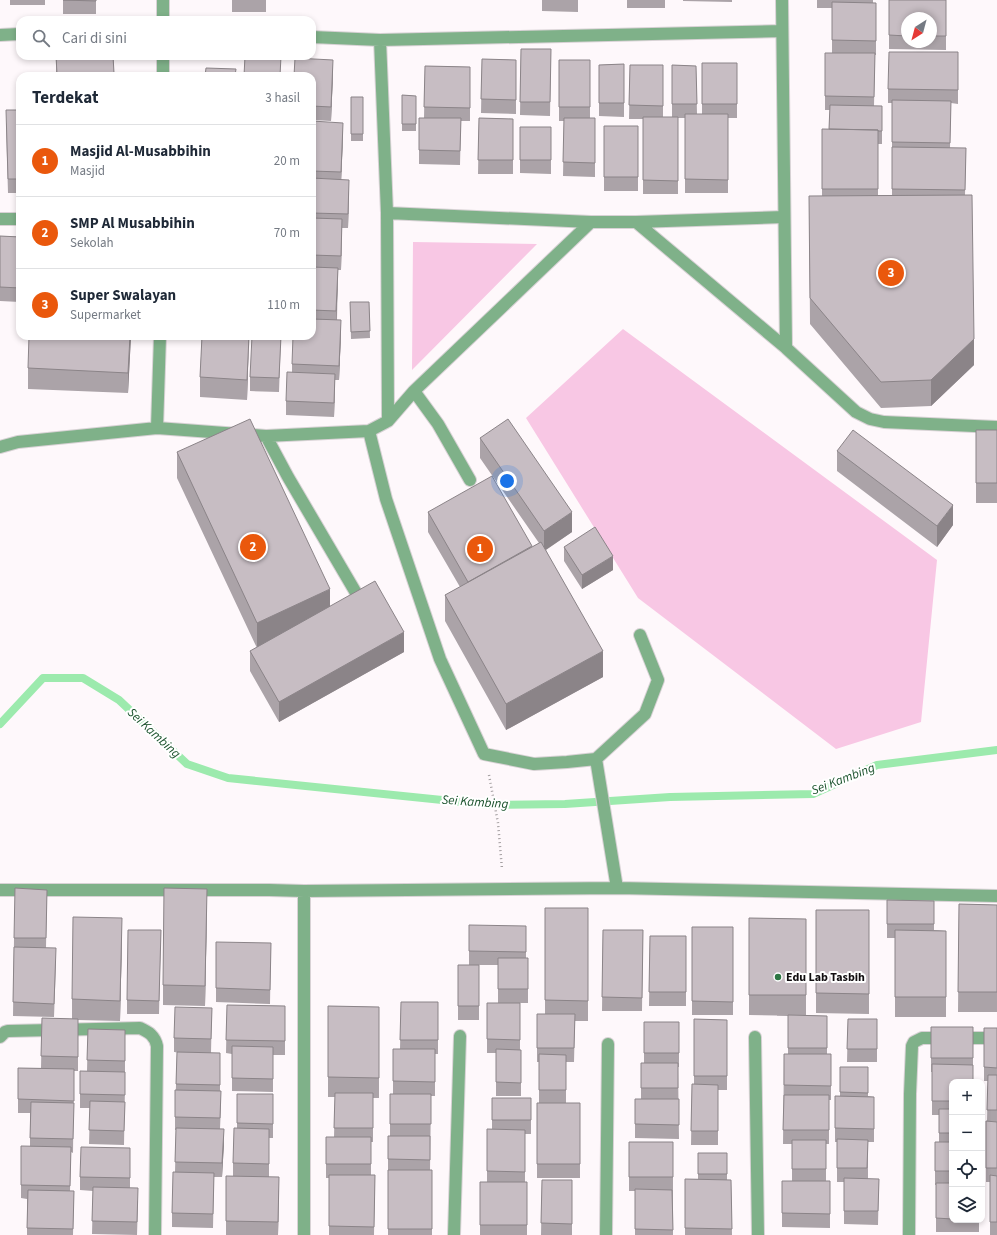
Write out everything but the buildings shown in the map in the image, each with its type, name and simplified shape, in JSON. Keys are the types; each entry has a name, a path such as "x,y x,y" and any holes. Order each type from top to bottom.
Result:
{"street":[{"path":"162,0 162,16"},
{"path":"782,0 786,348"},
{"path":"316,37 380,40 782,31"},
{"path":"0,35 16,34"},
{"path":"380,40 387,213 388,421"},
{"path":"163,60 163,72"},
{"path":"387,213 592,222 784,217"},
{"path":"0,219 16,219"},
{"path":"0,447 18,442 157,428 266,436 369,431 388,421 414,391 592,222"},
{"path":"636,222 786,348 856,412 870,419 884,422 997,427"},
{"path":"157,428 160,340"},
{"path":"414,391 438,424 470,480"},
{"path":"369,431 386,499 440,659 484,754 534,764 596,759 645,714 658,680 640,635"},
{"path":"266,436 288,478 359,598"},
{"path":"596,759 617,888"},
{"path":"0,890 304,891 617,888 997,896"},
{"path":"304,891 304,1235"},
{"path":"0,1037 8,1031 140,1028 153,1036 157,1046 155,1235"},
{"path":"454,1235 460,1036"},
{"path":"755,1037 758,1235"},
{"path":"909,1235 910,1094 912,1046 914,1042 922,1038 997,1038"},
{"path":"606,1235 608,1044"}],"path":[{"path":"490,776 498,823 504,890"}],"shaded area":[{"path":"413,242 537,244 412,370"},
{"path":"623,329 937,560 921,722 836,749 638,598 526,418"}],"waterway":[{"name":"Sei Kambing","path":"0,724 43,678 83,678 119,700 187,764 228,778 491,805 565,804 670,797 813,794 877,765 997,750"}],"place":[{"name":"Super Swalayan","path":"891,273"},
{"name":"SMP Al Musabbihin","path":"253,547"},
{"name":"Masjid Al-Musabbihin","path":"480,549"},
{"name":"Edu Lab Tasbih","path":"778,977"}]}
